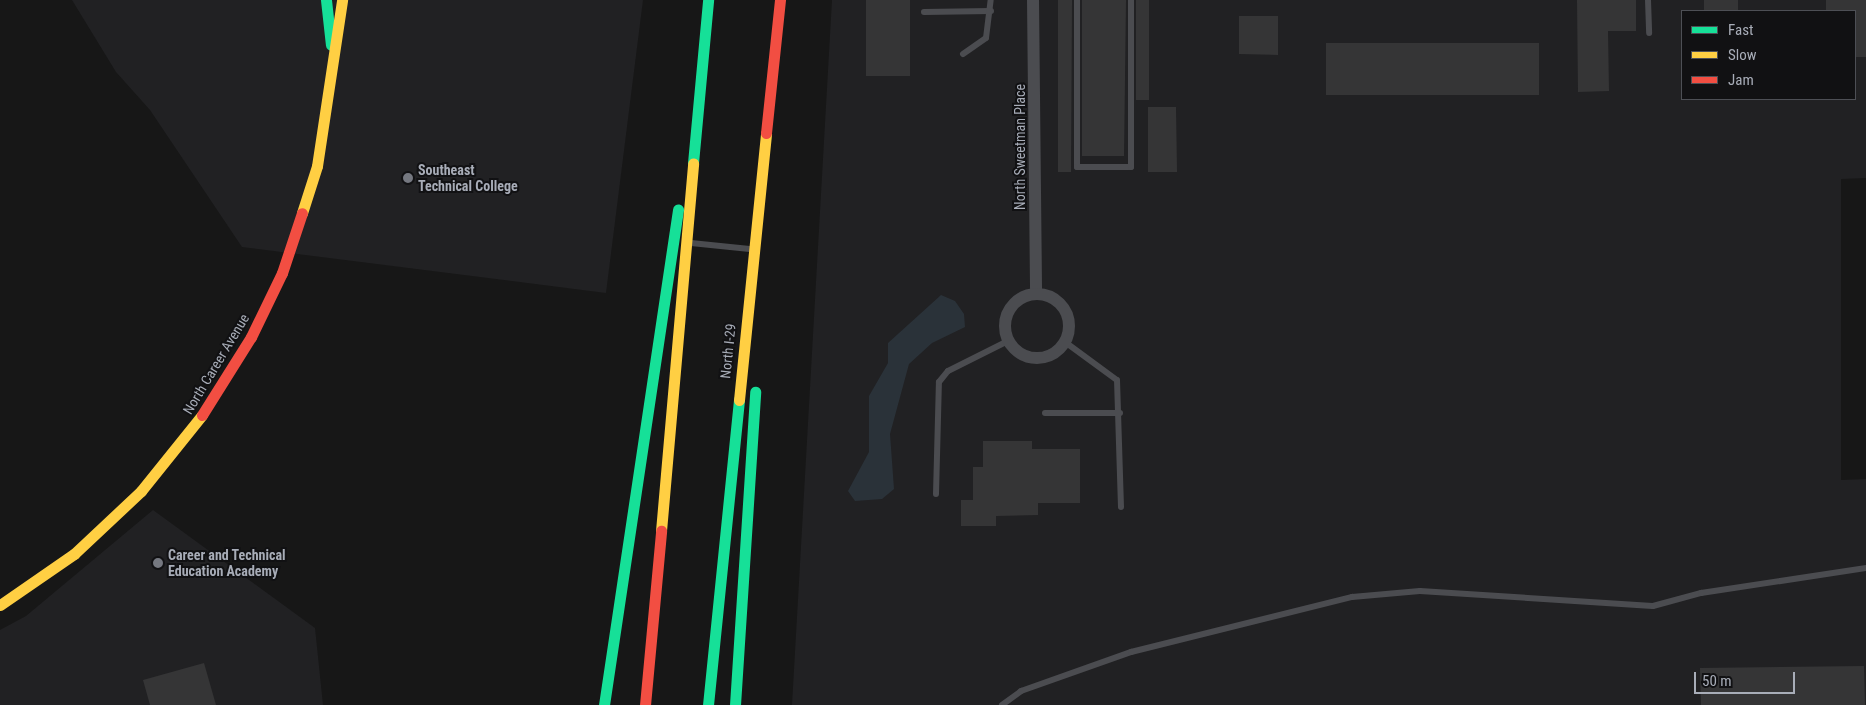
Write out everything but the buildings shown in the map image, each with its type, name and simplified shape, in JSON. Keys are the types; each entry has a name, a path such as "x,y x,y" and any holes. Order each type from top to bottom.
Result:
{"main road":[{"name":"North Career Avenue","path":"326,0 333,61"},
{"name":"North Career Avenue","path":"0,605 107,526 191,432 233,370 268,306 307,203 326,129 342,0"},
{"name":"North I-29","path":"708,705 780,0"},
{"path":"645,705 690,243 708,3"},
{"path":"604,705 708,3"},
{"path":"735,705 756,374 769,116"}],"street":[{"name":"North Sweetman Place","path":"1034,0 1036,294"},
{"path":"1036,294 1063,308 1069,328 1064,342 1054,354 1033,358 1008,341 1009,310 1025,296 1036,294"}],"lane":[{"path":"963,54 986,38 991,0"},
{"path":"1077,0 1077,167 1131,167 1131,0"},
{"path":"1648,0 1649,33"},
{"path":"924,12 991,11"},
{"path":"690,243 754,249"},
{"path":"936,494 939,382 948,371 1008,341"},
{"path":"1064,342 1112,373 1120,388 1121,507"},
{"path":"1045,413 1120,413"},
{"path":"1002,705 1022,691 1131,652 1352,597 1430,591 1653,606 1701,593 1866,568"}],"shaded area":[{"name":"Southeast Technical College","path":"72,0 643,0 606,293 242,247 150,110 116,72"},
{"path":"832,0 1866,0 1866,178 1841,179 1841,480 1866,479 1866,705 792,705"},
{"path":"941,295 955,301 964,314 965,327 932,343 909,364 890,434 894,489 882,499 855,501 848,491 869,452 869,396 888,363 888,343"},
{"name":"Career and Technical Education Academy","path":"153,510 315,628 323,705 0,705 0,630 26,616"}],"traffic: fast":[{"path":"326,0 331,45"},
{"path":"693,163 708,0"},
{"path":"604,705 678,210"},
{"path":"735,705 755,392"},
{"path":"708,705 739,400"}],"traffic: slow":[{"path":"302,213 317,166 342,0"},
{"path":"739,400 766,133"},
{"path":"661,531 693,163"},
{"path":"0,605 74,554 141,491 202,415"}],"traffic: jam":[{"path":"766,133 780,0"},
{"path":"202,415 251,337 282,273 302,213"},
{"path":"645,705 661,531"}],"place":[{"name":"Southeast Technical College","path":"408,178"},
{"name":"Career and Technical Education Academy","path":"158,563"}]}
